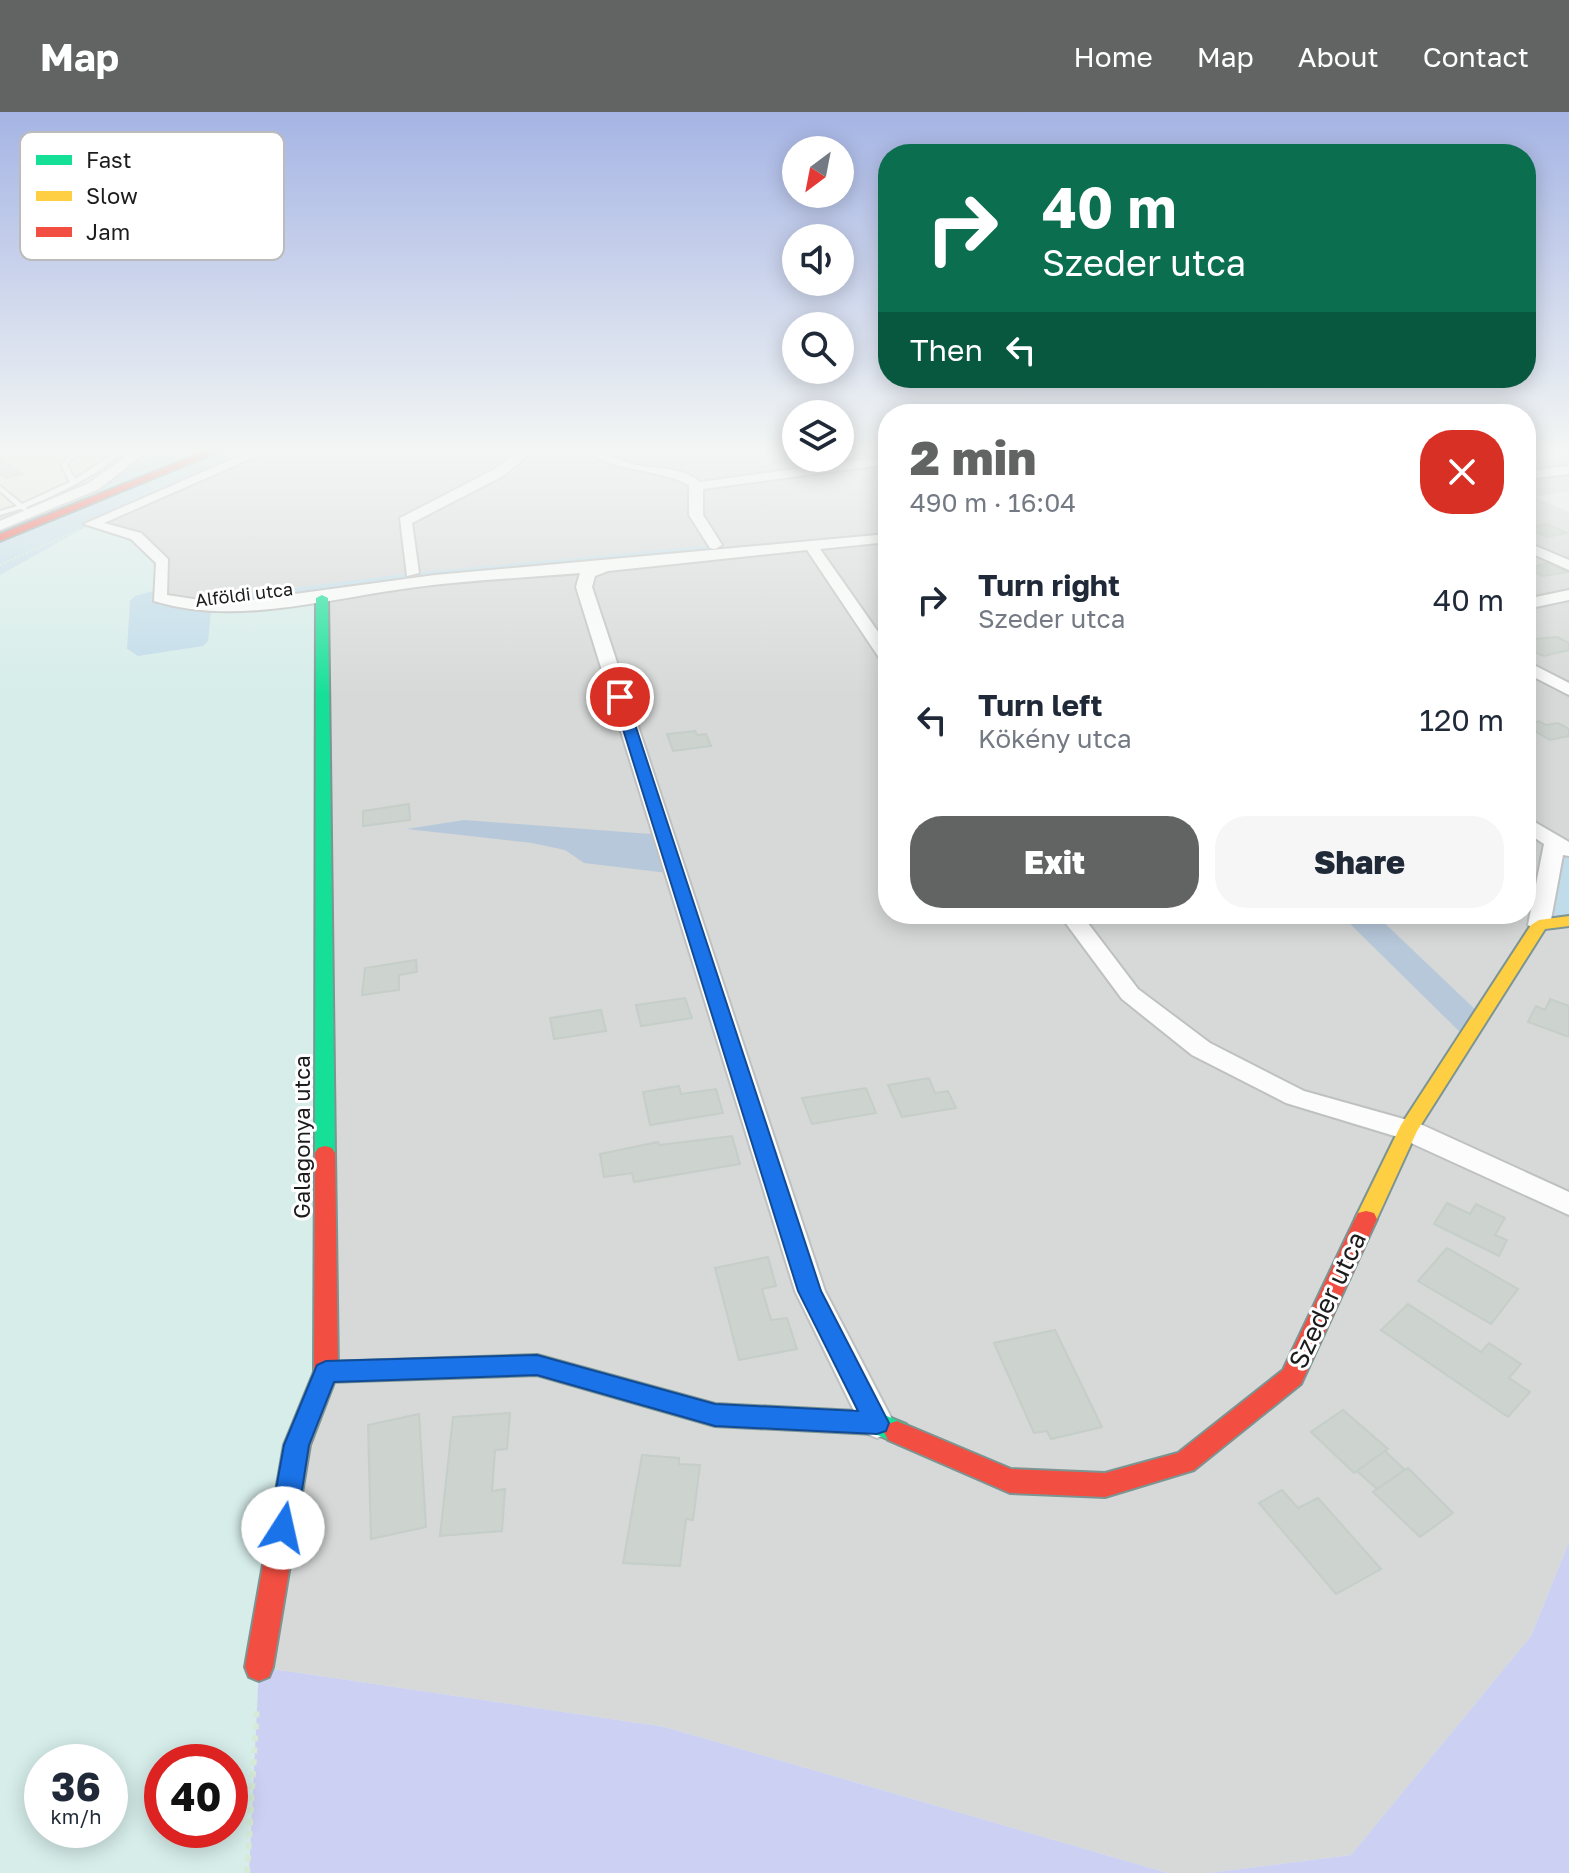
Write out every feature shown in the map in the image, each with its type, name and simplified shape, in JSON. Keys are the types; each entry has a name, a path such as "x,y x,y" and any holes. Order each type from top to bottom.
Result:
{"street":[{"path":"0,538 19,530"},
{"path":"114,530 136,536 163,562 159,598 169,604"},
{"path":"406,530 412,573"},
{"path":"705,530 718,551"},
{"name":"Alföldi utca","path":"169,604 412,573 878,539"},
{"path":"811,546 878,643"},
{"name":"Alföldi utca","path":"169,604 211,607 322,598 344,590 605,567 718,551"},
{"path":"1536,551 1569,566"},
{"path":"605,567 588,573 584,587 593,616 810,1291 877,1423"},
{"path":"1536,602 1569,595"},
{"name":"Galagonya utca","path":"259,1667 297,1445 326,1372 322,598"},
{"path":"1536,672 1569,690"},
{"path":"1536,830 1562,847"},
{"name":"Szeder utca","path":"326,1372 537,1365 715,1415 877,1423 1010,1481 1105,1485 1185,1462 1292,1377 1408,1130 1539,925 1562,847"},
{"path":"1539,925 1569,921"},
{"path":"1078,924 1130,994 1201,1049 1295,1097 1408,1130 1569,1204"}],"path":[{"path":"0,565 77,530"},
{"path":"247,1873 259,1667"}],"shaded area":[{"path":"0,530 80,530 0,575"},
{"path":"80,530 114,530 136,536 163,562 160,588 128,607 127,653 208,641 211,607 322,598 326,1372 259,1667 249,1873 0,1873 0,575"},
{"path":"97,530 878,530 878,924 1536,924 1536,530 1569,530 1569,1542 1531,1636 1351,1855 1208,1873 1168,1873 665,1727 259,1667 169,604"},
{"path":"715,545 720,557 211,608 208,641 203,646 138,656 127,649 130,601 135,596 160,589 169,604 412,573"},
{"path":"464,820 664,835 676,874 584,863 565,850 532,843 407,829"},
{"path":"1555,843 1569,852 1569,921 1539,925"},
{"path":"1350,924 1385,924 1481,1015 1466,1038"},
{"path":"1569,1542 1569,1873 1208,1873 1351,1855 1531,1636"},
{"path":"259,1667 665,1727 1168,1873 249,1873"}],"building":[{"path":"1536,530 1567,533 1547,537"},
{"path":"1549,563 1567,572 1543,576 1536,573 1536,566"},
{"path":"1557,637 1569,643 1569,650 1544,656 1536,653 1536,639"},
{"path":"1536,722 1546,725 1558,723 1569,729 1569,736 1550,740 1536,732"},
{"path":"695,731 697,735 706,734 711,746 673,751 667,734"},
{"path":"409,804 410,820 363,826 363,811"},
{"path":"416,960 417,972 399,975 399,990 362,995 365,968"},
{"path":"685,998 692,1018 641,1026 636,1005"},
{"path":"1550,999 1569,1006 1569,1037 1528,1022 1536,1006 1545,1010"},
{"path":"601,1010 606,1031 554,1039 550,1018"},
{"path":"929,1078 935,1093 948,1091 956,1108 902,1117 888,1085"},
{"path":"679,1086 681,1094 716,1089 723,1113 650,1125 643,1092"},
{"path":"866,1088 876,1113 812,1124 802,1098"},
{"path":"732,1136 740,1164 634,1182 632,1173 604,1177 600,1154 658,1142 659,1145"},
{"path":"1447,1203 1470,1214 1476,1204 1505,1218 1495,1235 1507,1240 1499,1256 1434,1224"},
{"path":"1447,1248 1518,1289 1491,1324 1418,1281"},
{"path":"768,1257 776,1286 762,1289 771,1320 787,1318 797,1349 739,1360 715,1268"},
{"path":"1408,1304 1481,1352 1489,1343 1521,1364 1509,1378 1530,1392 1508,1417 1381,1330"},
{"path":"1055,1330 1102,1427 1051,1439 1047,1431 1034,1433 994,1343"},
{"path":"1343,1410 1388,1449 1354,1473 1311,1432"},
{"path":"510,1413 507,1449 495,1450 492,1491 505,1489 502,1531 440,1536 453,1417"},
{"path":"419,1414 426,1527 371,1539 368,1425"},
{"path":"1385,1451 1405,1470 1377,1489 1357,1471"},
{"path":"642,1455 679,1458 679,1464 700,1465 693,1520 686,1519 680,1566 623,1563"},
{"path":"1408,1468 1453,1513 1420,1537 1373,1492"},
{"path":"1282,1490 1298,1508 1318,1498 1381,1569 1336,1594 1259,1503"}],"traffic: fast":[{"path":"322,598 325,1153"},
{"path":"326,1372 537,1365 715,1415 877,1423 897,1432"}],"traffic: slow":[{"path":"1366,1219 1408,1130 1539,925 1569,921"}],"traffic: jam":[{"path":"0,538 19,530"},
{"path":"259,1667 297,1445 326,1372 325,1153"},
{"path":"897,1432 1010,1481 1105,1485 1185,1462 1292,1377 1366,1219"}],"route":[{"path":"283,1528 297,1445 326,1372 537,1365 715,1415 877,1423 810,1291 620,697"}]}
